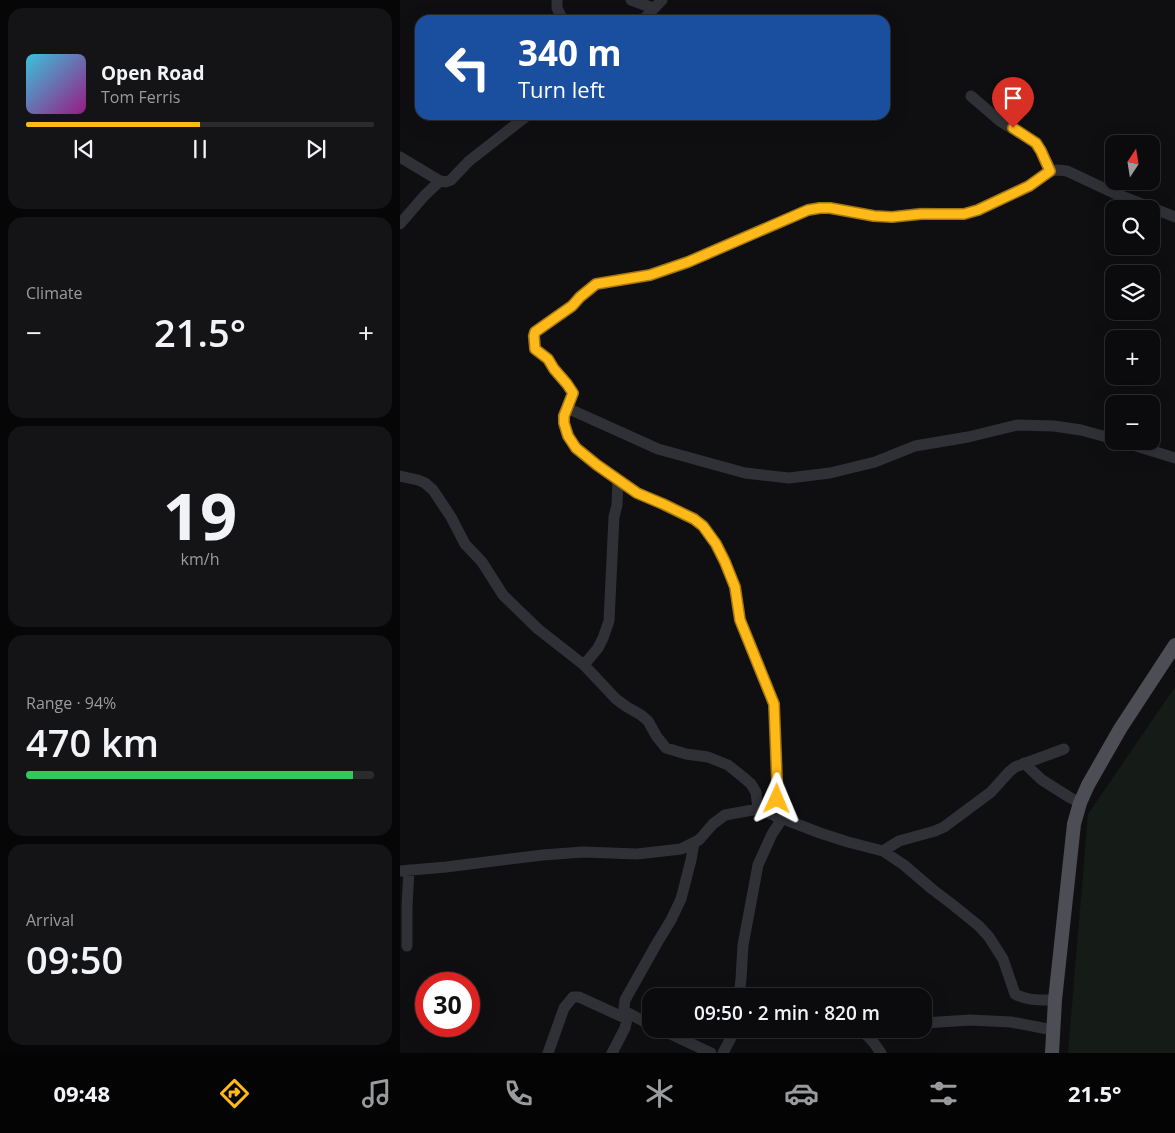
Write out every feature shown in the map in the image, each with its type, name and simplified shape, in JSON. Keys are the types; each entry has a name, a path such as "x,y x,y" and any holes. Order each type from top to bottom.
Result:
{"main road":[{"path":"1052,1053 1055,1000 1074,824 1080,803 1088,785 1120,729 1175,645"}],"street":[{"path":"557,0 557,8 560,15"},
{"path":"630,0 653,8"},
{"path":"647,15 662,0"},
{"path":"971,96 1000,121 1036,143 1050,171"},
{"path":"400,157 440,181 446,182 451,180 470,161 522,120"},
{"path":"740,988 743,945 758,864 779,818 774,704 740,620 735,587 716,544 703,526 694,519 637,493 576,448 568,436 564,423 564,416 573,393 548,359 535,349 535,332 572,306 596,284 650,275 688,262 808,210 820,208 892,217 921,214 964,214 978,210 1029,186 1050,171 1058,170 1175,217"},
{"path":"400,224 440,181"},
{"path":"567,408 658,449 744,472 789,478 830,473 875,462 915,446 968,437 1017,425 1054,426 1081,430 1105,437"},
{"path":"1149,450 1175,458"},
{"path":"400,476 418,480 433,490 466,544 482,562 504,595 538,629 584,665 616,700 648,721 666,748 686,754 708,757 728,765 744,777 756,792 758,809"},
{"path":"584,665 598,648 609,621 614,517 617,505 618,480"},
{"path":"883,851 899,841 944,827 991,792 1015,767 1064,749"},
{"path":"1024,763 1042,780 1080,803"},
{"path":"407,946 407,906 404,871 543,854 584,852 637,854 681,848 699,840 713,824 725,815 758,809 820,833 883,851 953,905 984,932 995,945 1003,959 1015,994 1029,999 1055,1000"},
{"path":"612,1053 625,1028 625,1000 681,899 694,843"},
{"path":"548,1053 564,1008 573,997 578,997 642,1022"},
{"path":"932,1022 970,1020 1011,1022 1053,1030"},
{"path":"679,1038 711,1053"},
{"path":"723,1053 731,1038"},
{"path":"871,1038 881,1053"}],"shaded area":[{"path":"1175,687 1175,1053 1068,1053 1088,814"}],"route":[{"path":"777,799 774,704 740,620 735,587 716,544 703,526 694,519 637,493 576,448 568,436 564,423 564,416 573,393 548,359 535,349 535,332 572,306 596,284 650,275 688,262 808,210 830,208 874,216 892,217 921,214 964,214 978,210 1029,186 1050,171 1036,143 1013,128"}]}
